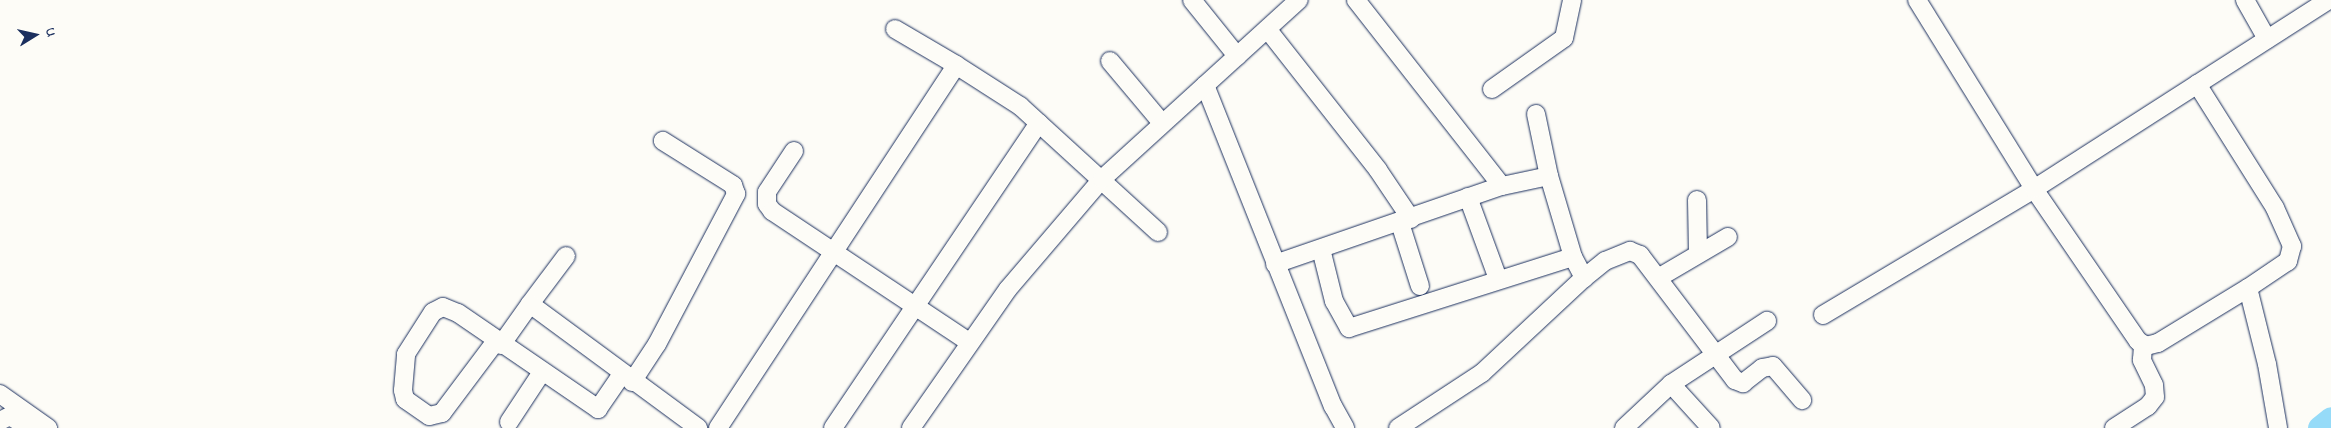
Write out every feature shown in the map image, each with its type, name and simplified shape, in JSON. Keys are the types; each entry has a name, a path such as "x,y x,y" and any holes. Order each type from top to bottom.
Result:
{"street":[{"path":"1192,0 1237,56"},
{"path":"911,428 969,342 1040,248 1102,179 1299,0"},
{"path":"1356,0 1502,186"},
{"path":"1492,88 1564,38 1572,0"},
{"path":"1917,0 2034,189 2128,328 2143,344 2151,346 2248,288 2288,261 2292,246 2289,234 2197,84"},
{"path":"2245,0 2267,39"},
{"path":"1823,315 2034,189 2328,0"},
{"path":"895,29 1020,106 1158,232"},
{"path":"1268,30 1378,170 1406,221 1420,286"},
{"path":"1110,61 1162,123"},
{"path":"718,428 956,65"},
{"path":"1205,85 1332,406 1345,428"},
{"path":"1536,114 1549,176 1573,258 1584,278"},
{"path":"833,428 1039,123"},
{"path":"566,256 530,304 499,343 442,414 429,416 406,399 403,390 406,354 438,308 458,313 499,343 598,409 657,344 736,194 733,185 663,141"},
{"path":"794,152 767,192 767,204 780,219 913,308 969,342"},
{"path":"1276,264 1406,221 1502,186 1549,176"},
{"path":"1468,197 1498,279"},
{"path":"1697,200 1698,253"},
{"path":"1658,278 1728,237"},
{"path":"1321,249 1334,301 1349,328 1498,279 1573,258"},
{"path":"1398,428 1482,373 1584,278 1605,262 1630,251 1640,254 1739,382 1762,368 1773,366 1802,400"},
{"path":"2248,288 2267,364 2278,428"},
{"path":"530,304 627,378 698,428"},
{"path":"1624,428 1671,384 1767,321"},
{"path":"2114,428 2148,406 2155,397 2154,385 2142,360 2143,344"},
{"path":"509,422 542,372"},
{"path":"1671,384 1711,428"},
{"path":"0,394 48,428"},
{"path":"0,421 10,416 29,428"}],"waterway":[{"path":"2320,428 2331,419"}]}
